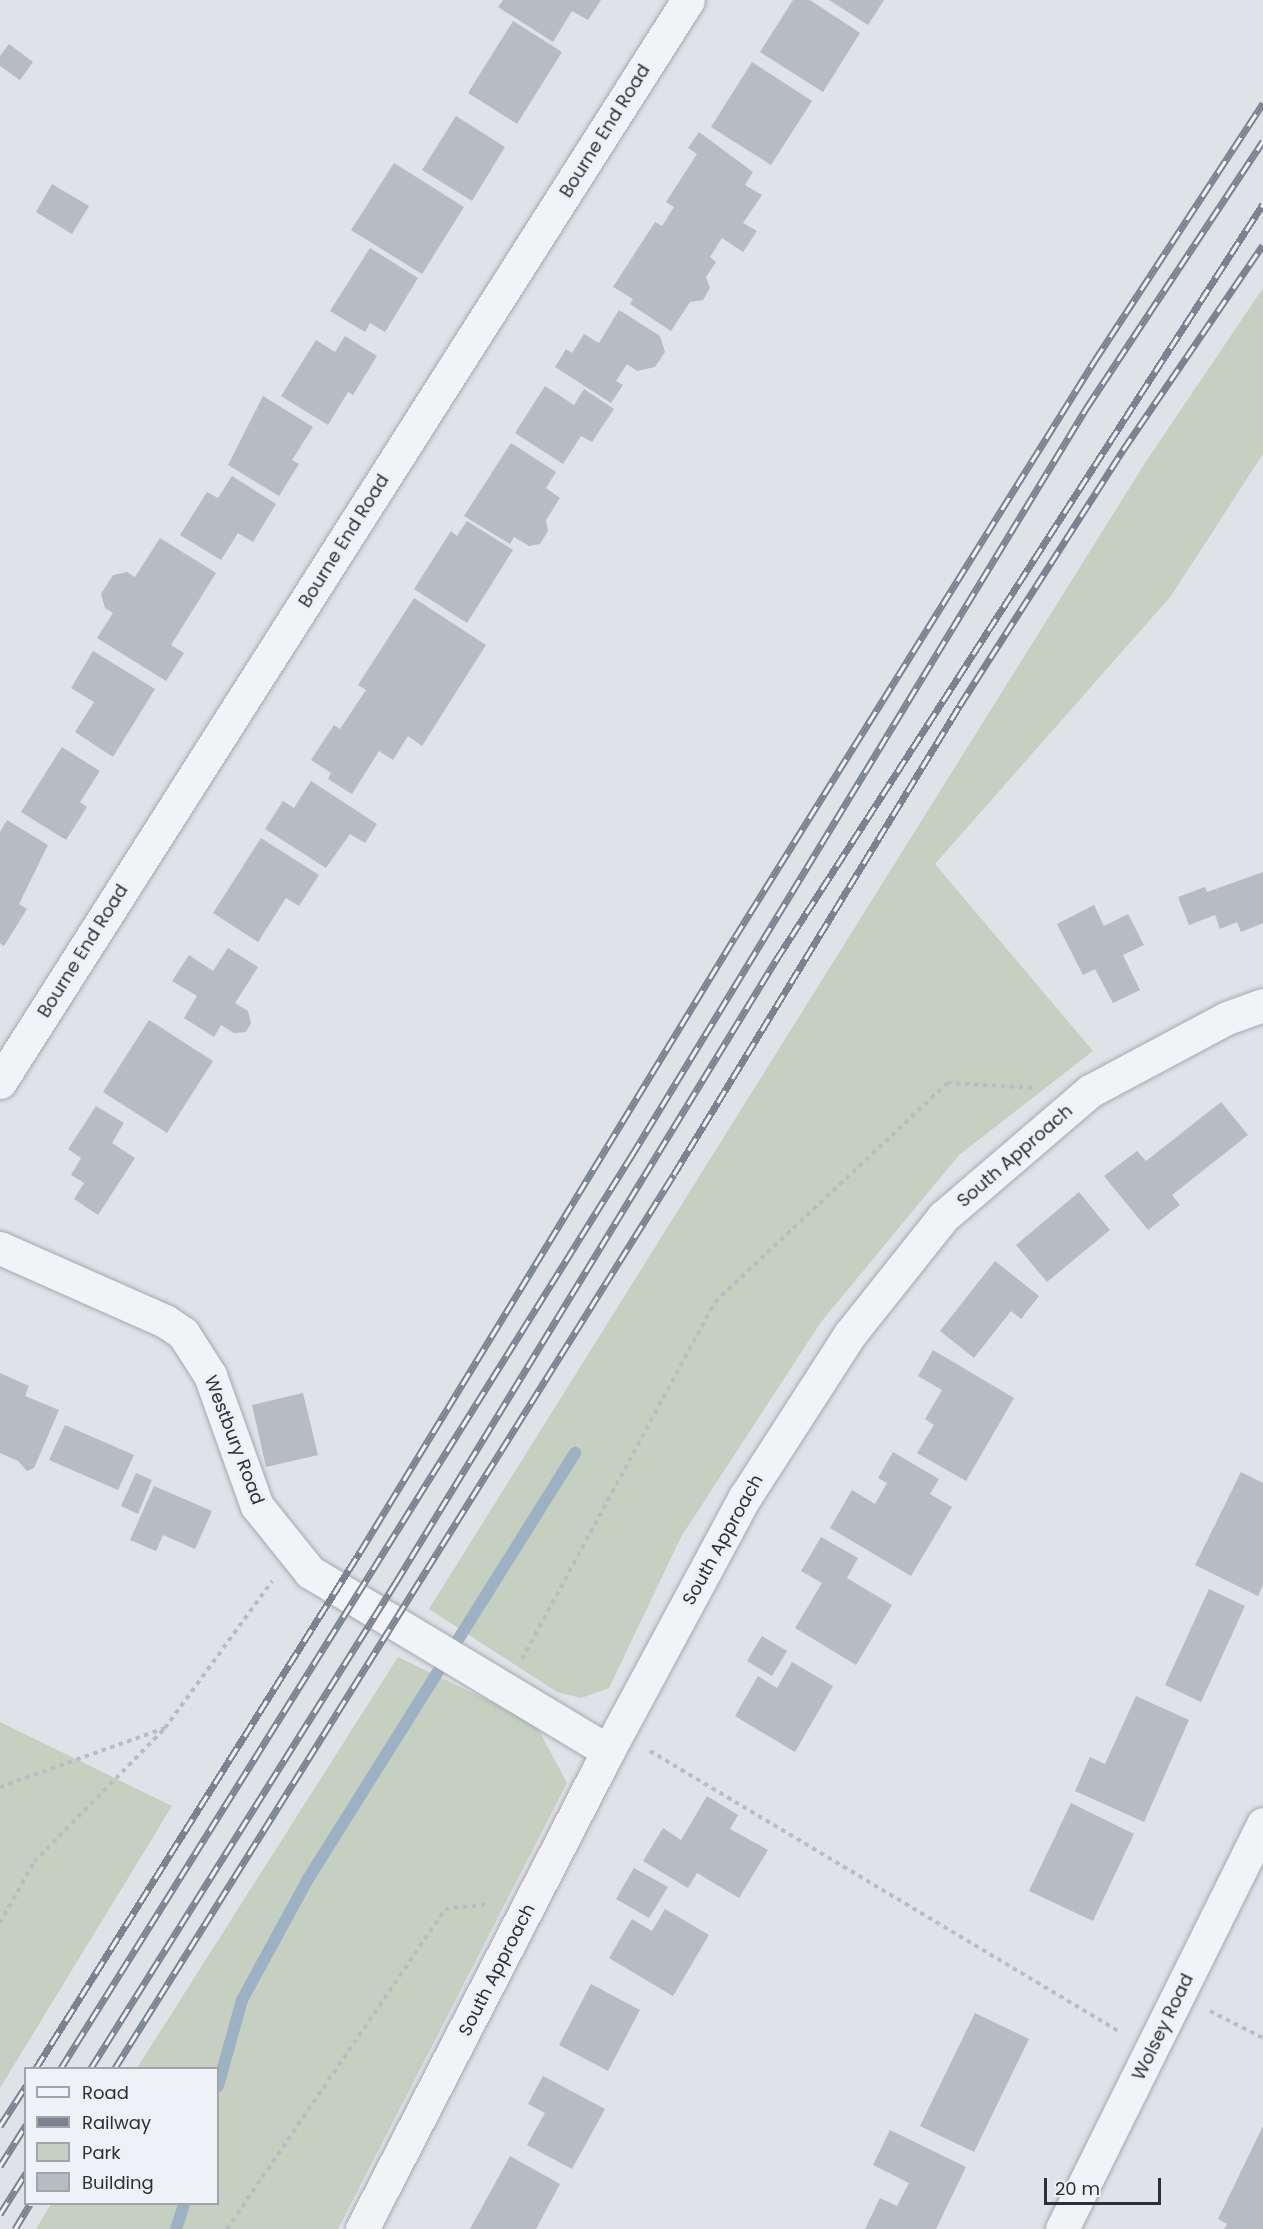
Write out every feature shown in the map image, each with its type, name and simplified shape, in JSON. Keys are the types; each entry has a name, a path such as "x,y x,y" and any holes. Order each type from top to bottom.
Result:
{"street":[{"name":"Bourne End Road","path":"0,1082 688,0"},
{"name":"South Approach","path":"362,2229 608,1751 745,1497 850,1334 943,1217 1090,1091 1143,1060 1263,1005"},
{"name":"Westbury Road","path":"0,1248 183,1333 210,1375 257,1506 292,1553 310,1572 608,1751"},
{"name":"Wolsey Road","path":"1062,2229 1263,1824"}],"path":[{"path":"506,1688 715,1302 947,1083 1090,1091"},
{"path":"0,1923 34,1862 165,1728 292,1553"},
{"path":"0,1787 165,1728"},
{"path":"608,1751 644,1748 1152,2050"},
{"path":"227,2229 445,1909 533,1900"},
{"path":"1179,1995 1263,2038"}],"green space":[{"path":"1263,288 1263,454 1171,596 935,864 1093,1051 959,1155 821,1322 681,1537 609,1688 581,1698 557,1692 429,1609 1145,463"},
{"path":"398,1657 535,1723 567,1783 338,2229 36,2229 50,2205 219,2205 219,2067 138,2067"},
{"path":"0,1722 172,1806 0,2088"}],"building":[{"path":"503,0 601,0 588,20 572,11 553,42 498,7"},
{"path":"793,0 810,0 860,33 823,92 760,52"},
{"path":"829,0 884,0 868,25"},
{"path":"513,21 562,52 517,124 468,93"},
{"path":"9,44 33,62 20,80 0,66 0,56"},
{"path":"752,62 812,101 771,165 711,127"},
{"path":"456,116 505,147 472,201 422,170"},
{"path":"699,132 753,172 745,185 762,195 743,223 757,231 743,252 722,238 710,257 716,262 706,277 710,288 703,300 690,302 671,331 630,304 633,299 613,287 655,222 662,226 674,207 666,202 697,154 688,148"},
{"path":"394,163 464,207 422,274 351,230"},
{"path":"52,184 89,206 72,234 36,212"},
{"path":"370,248 418,278 385,332 370,323 365,332 330,311"},
{"path":"619,310 660,336 665,352 655,367 637,371 627,364 616,381 623,385 611,403 555,367 566,349 572,353 584,334 599,343"},
{"path":"345,336 377,356 353,395 348,392 328,425 281,396 316,340 335,352"},
{"path":"545,386 574,405 584,389 614,409 592,442 581,436 563,464 515,433"},
{"path":"263,396 313,427 292,460 299,464 279,496 228,465"},
{"path":"511,443 556,472 546,488 560,498 546,520 548,531 540,544 529,546 514,537 510,544 464,516"},
{"path":"232,476 276,504 253,542 238,533 221,560 180,535 207,492 218,498"},
{"path":"467,521 513,550 467,623 414,589 451,531 457,536"},
{"path":"160,538 216,573 171,645 184,653 166,681 97,638 113,613 105,608 101,594 113,575 127,572 135,577"},
{"path":"414,598 486,645 422,746 408,736 393,760 379,751 352,794 328,779 331,773 311,760 334,725 340,729 366,690 358,685"},
{"path":"93,651 155,689 113,757 75,732 94,702 71,688"},
{"path":"62,747 100,771 80,802 87,807 66,840 21,812"},
{"path":"311,781 377,824 365,843 350,834 326,868 265,829 283,801 294,808"},
{"path":"7,820 48,845 19,904 27,909 4,946 0,943 0,832"},
{"path":"261,838 319,875 299,906 286,898 258,942 213,913"},
{"path":"1263,872 1263,923 1241,932 1237,922 1220,929 1215,915 1189,925 1178,897 1205,887 1207,892"},
{"path":"1094,905 1104,926 1128,914 1144,945 1123,955 1140,990 1113,1003 1095,969 1083,975 1057,924"},
{"path":"228,948 258,967 235,1003 248,1011 251,1023 246,1032 234,1033 221,1025 214,1037 184,1018 197,996 172,981 189,955 213,971"},
{"path":"149,1020 213,1061 167,1133 103,1092"},
{"path":"1221,1102 1248,1135 1172,1195 1180,1205 1148,1230 1104,1176 1137,1151 1146,1161"},
{"path":"96,1106 124,1123 112,1143 135,1158 98,1215 74,1199 84,1183 71,1175 81,1158 68,1149"},
{"path":"1079,1192 1110,1230 1047,1282 1016,1245"},
{"path":"995,1261 1039,1296 1021,1319 1011,1311 974,1358 940,1331"},
{"path":"933,1350 1014,1398 966,1481 917,1453 934,1425 925,1419 942,1390 918,1376"},
{"path":"0,1373 29,1386 25,1396 59,1410 34,1468 27,1471 18,1461 0,1453"},
{"path":"303,1393 318,1455 266,1467 252,1405"},
{"path":"65,1425 134,1455 118,1490 49,1460"},
{"path":"893,1452 939,1479 930,1494 952,1507 911,1576 830,1528 852,1490 875,1504 887,1483 878,1478"},
{"path":"1241,1472 1263,1483 1263,1585 1258,1596 1195,1565"},
{"path":"136,1473 152,1480 138,1514 121,1506"},
{"path":"154,1486 212,1511 195,1549 163,1535 156,1551 130,1540"},
{"path":"821,1537 858,1558 847,1578 892,1605 856,1665 795,1628 822,1583 801,1571"},
{"path":"1209,1589 1245,1606 1201,1702 1165,1685"},
{"path":"762,1636 787,1651 772,1676 747,1661"},
{"path":"792,1662 833,1686 795,1752 735,1716 758,1676 777,1688"},
{"path":"1136,1696 1189,1720 1144,1822 1075,1791 1090,1757 1105,1764"},
{"path":"707,1796 738,1815 730,1829 768,1850 739,1898 697,1873 688,1888 643,1861 663,1828 681,1840"},
{"path":"1071,1803 1134,1834 1093,1921 1029,1891"},
{"path":"634,1868 668,1887 649,1918 616,1899"},
{"path":"665,1909 709,1935 673,1996 609,1958 632,1919 652,1931"},
{"path":"591,1984 640,2010 608,2071 559,2045"},
{"path":"975,2013 1029,2039 974,2152 920,2126"},
{"path":"543,2076 605,2109 572,2169 527,2145 545,2113 528,2104"},
{"path":"1263,2126 1263,2229 1224,2229 1227,2224 1218,2219"},
{"path":"890,2130 966,2167 936,2229 865,2229 880,2198 897,2206 909,2183 873,2165"},
{"path":"510,2156 560,2184 536,2229 470,2229"}],"waterway":[{"path":"219,2082 242,2000 308,1879 575,1453"},
{"path":"176,2229 184,2205"}],"railway":[{"path":"37,2067 360,1552 735,937 1095,360 1263,103"},
{"path":"62,2067 632,1155 1087,407 1263,141"},
{"path":"92,2067 396,1582 776,960 1263,204"},
{"path":"116,2067 674,1174 960,705 1123,450 1263,245"},
{"path":"0,2126 24,2089"},
{"path":"0,2166 24,2128"},
{"path":"0,2214 24,2176"},
{"path":"15,2229 29,2205"}]}
